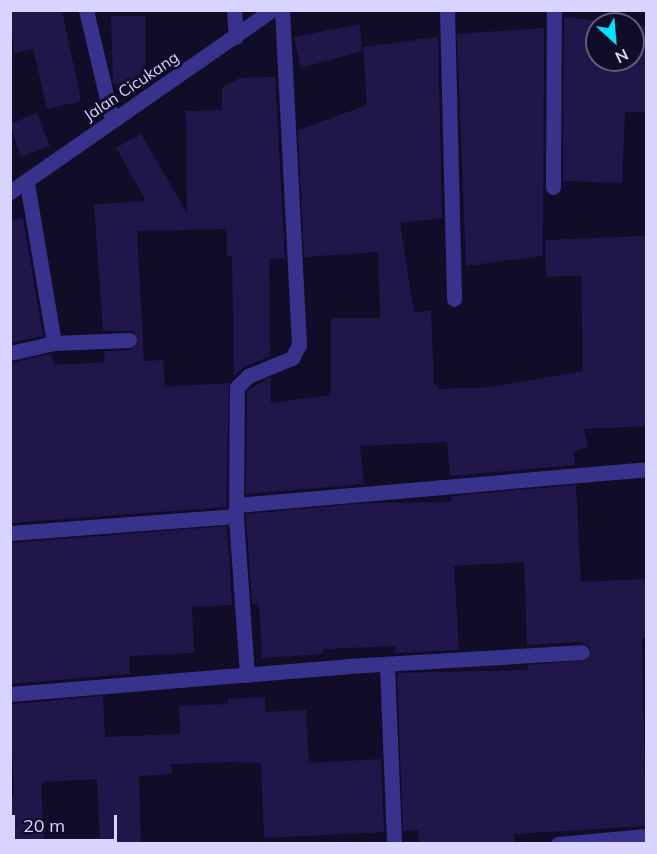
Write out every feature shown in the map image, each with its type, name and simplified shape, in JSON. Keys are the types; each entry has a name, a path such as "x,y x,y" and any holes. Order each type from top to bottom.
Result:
{"street":[{"path":"86,10 112,120"},
{"path":"234,10 236,37"},
{"name":"Jalan Cicukang","path":"10,192 27,183 112,120 236,37 272,10"},
{"path":"247,675 237,511 237,387 248,376 292,358 299,345 282,10"},
{"path":"447,10 454,299"},
{"path":"553,187 554,10"},
{"path":"27,183 54,343"},
{"path":"10,353 54,343 129,340"},
{"path":"10,533 646,469"},
{"path":"10,694 582,652"},
{"path":"387,666 394,843"},
{"path":"558,843 646,836"}],"building":[{"path":"10,10 62,10 81,101 47,109 33,49 14,53"},
{"path":"111,16 145,16 145,83 113,84"},
{"path":"564,17 585,19 585,72 645,72 646,27 646,112 625,112 622,183 563,181"},
{"path":"360,24 362,51 301,68 294,37"},
{"path":"544,28 543,256 466,266 457,34"},
{"path":"438,37 442,218 400,223 414,312 431,311 434,385 438,385 438,389 491,387 583,371 581,276 546,277 545,240 646,236 646,426 584,429 588,448 574,451 575,465 450,476 447,442 360,446 364,484 246,494 247,391 270,377 271,403 331,395 331,318 380,318 378,252 304,257 298,130 367,105 363,47"},
{"path":"275,77 285,258 269,259 270,356 244,367 234,376 232,256 227,257 227,229 137,231 144,361 163,360 165,387 229,383 226,507 12,523 10,363 51,354 54,365 105,362 104,351 130,350 138,344 133,331 103,331 94,204 146,201 116,148 141,134 187,213 186,111 222,110 222,88 240,78"},
{"path":"37,113 50,146 21,157 10,124"},
{"path":"23,218 43,336 10,343 10,220"},
{"path":"576,485 581,582 645,579 646,638 642,638 646,826 514,834 514,843 419,843 418,830 403,831 397,673 528,670 528,665 587,660 590,647 581,642 527,645 524,562 454,566 459,650 395,653 395,646 323,649 323,654 262,658 259,604 252,604 246,514 366,503 451,502 451,496"},
{"path":"227,526 232,605 192,607 194,653 129,656 130,674 10,684 10,543"},
{"path":"103,696 105,737 180,734 179,706 228,704 228,699 265,697 265,712 306,710 309,763 381,759 384,832 264,838 261,763 231,762 171,764 172,774 139,776 141,843 100,843 97,779 41,782 44,843 10,843 10,796 14,796 10,704"}]}
